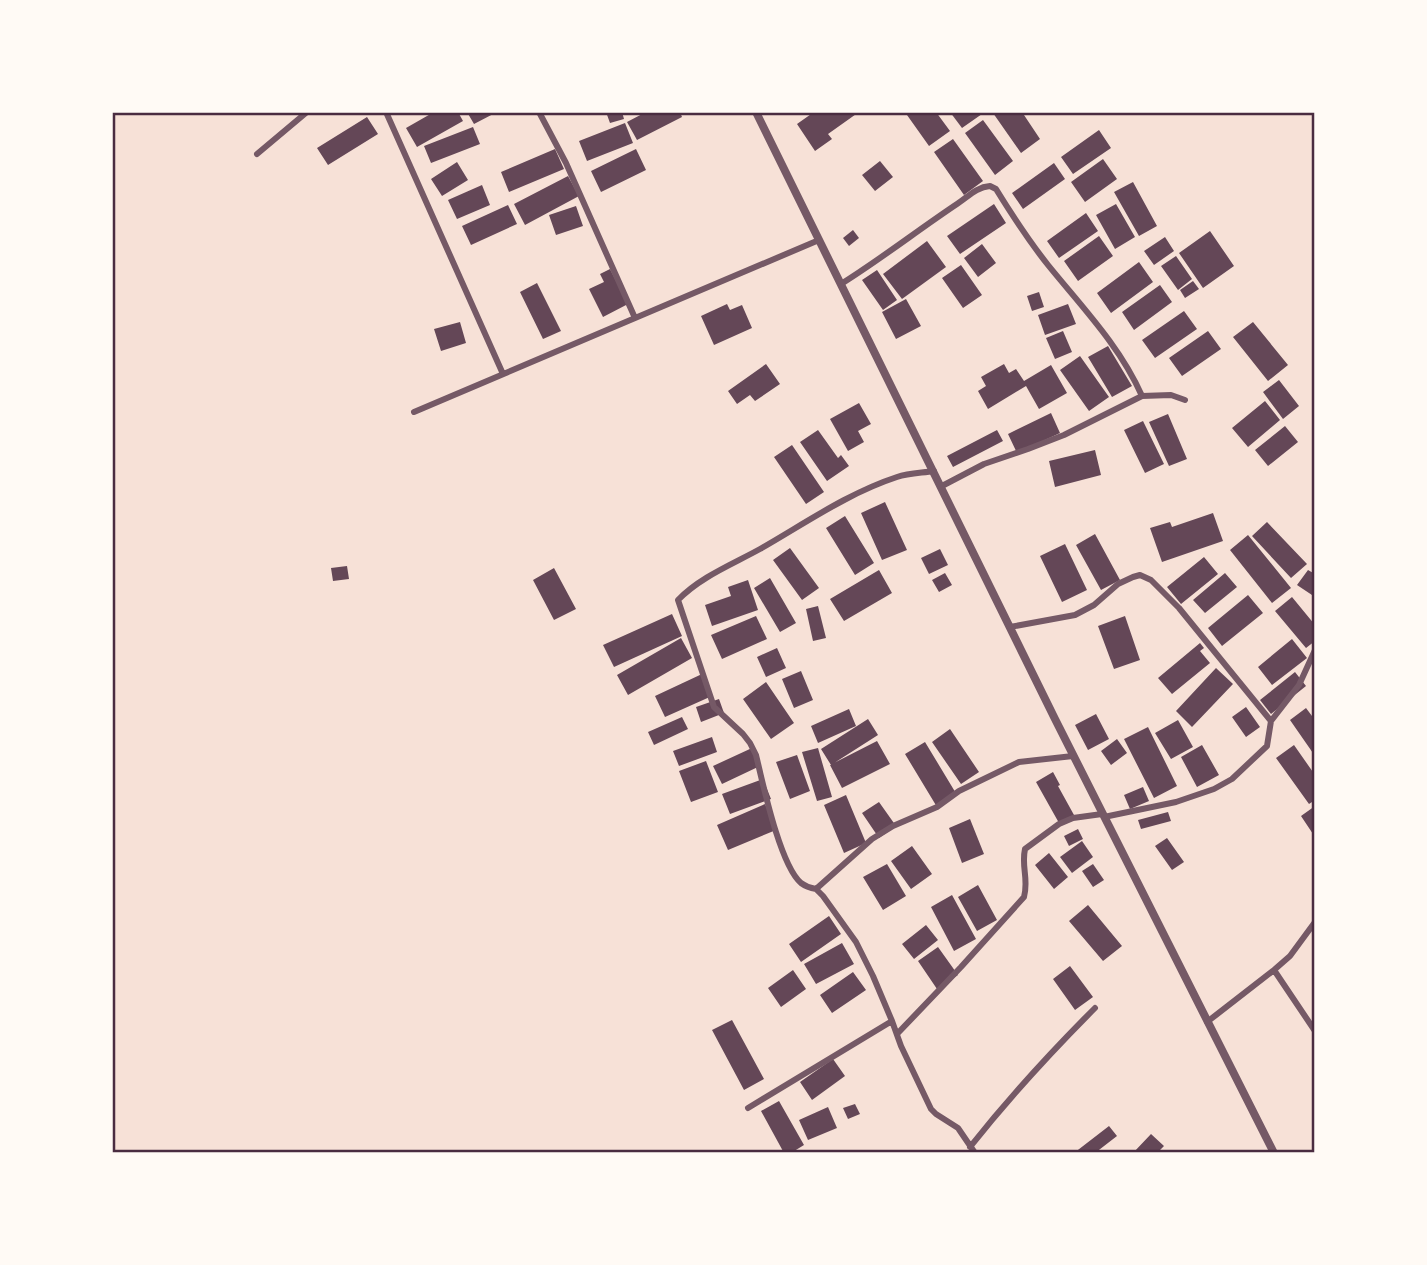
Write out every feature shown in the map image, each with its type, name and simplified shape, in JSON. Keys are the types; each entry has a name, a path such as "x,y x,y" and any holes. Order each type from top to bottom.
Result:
{"street":[{"path":"257,155 307,112"},
{"path":"386,112 503,374"},
{"path":"539,112 566,163 635,318"},
{"path":"756,112 1103,816 1274,1153"},
{"path":"841,284 978,189 990,186 996,189 1026,237 1105,333 1142,397"},
{"path":"414,412 820,240"},
{"path":"942,486 984,464 1064,435 1142,397 1171,395 1185,400"},
{"path":"934,471 897,477 865,490 707,578 678,600 714,707 743,734 756,755 780,844 795,876 823,896 856,942 931,1109 958,1128 972,1150 1001,1107 1095,1008"},
{"path":"1010,627 1075,615 1094,605 1118,584 1140,575 1151,580 1180,608 1270,720"},
{"path":"897,1034 1024,897 1027,888 1022,860 1025,849 1059,824 1073,818 1103,816 1176,802 1214,789 1233,779 1267,746 1270,720 1298,685 1315,650"},
{"path":"816,889 873,839 893,826 937,807 959,791 1019,762 1073,755"},
{"path":"1208,1022 1290,956 1315,922"},
{"path":"1275,970 1315,1031"},
{"path":"748,1108 892,1021"}],"building":[{"path":"434,112 458,112 463,121 417,147 406,128"},
{"path":"467,112 497,112 474,124"},
{"path":"606,112 622,112 624,119 610,123"},
{"path":"646,112 680,112 682,117 637,140 627,122"},
{"path":"814,112 859,112 828,134 832,139 815,151 797,124"},
{"path":"910,112 936,112 950,131 929,146 907,115"},
{"path":"950,112 981,112 982,114 962,128"},
{"path":"1022,112 1040,139 1021,153 993,113"},
{"path":"367,117 378,134 328,165 317,148"},
{"path":"983,120 1013,161 995,175 965,133"},
{"path":"625,123 633,143 587,161 579,141"},
{"path":"473,127 480,144 431,163 424,146"},
{"path":"1099,130 1111,148 1073,174 1061,157"},
{"path":"953,139 983,181 964,195 934,152"},
{"path":"555,149 564,169 509,192 501,172"},
{"path":"636,149 646,170 601,192 591,171"},
{"path":"1103,159 1117,179 1085,202 1071,182"},
{"path":"880,161 893,177 875,191 862,175"},
{"path":"457,162 468,180 442,196 431,179"},
{"path":"1054,163 1065,179 1023,209 1012,193"},
{"path":"568,176 579,196 525,225 514,204"},
{"path":"1133,182 1157,226 1139,236 1114,192"},
{"path":"482,185 490,205 457,219 448,200"},
{"path":"994,204 1006,223 960,254 947,236"},
{"path":"1116,204 1135,237 1115,249 1096,215"},
{"path":"508,205 517,224 471,245 462,226"},
{"path":"576,206 583,226 556,235 549,215"},
{"path":"1086,213 1098,231 1059,258 1047,241"},
{"path":"853,230 859,238 849,246 843,238"},
{"path":"1210,231 1234,266 1203,288 1179,253"},
{"path":"1099,236 1113,256 1078,281 1064,261"},
{"path":"1165,237 1174,251 1154,265 1144,251"},
{"path":"927,241 946,267 902,299 883,274"},
{"path":"982,244 996,263 978,277 964,258"},
{"path":"1176,256 1192,279 1178,290 1161,266"},
{"path":"1139,262 1153,282 1111,313 1097,293"},
{"path":"961,265 982,295 963,308 942,278"},
{"path":"610,269 628,304 603,317 589,289 604,282 600,274"},
{"path":"877,270 897,300 883,310 862,280"},
{"path":"1193,281 1199,289 1185,298 1180,290"},
{"path":"537,283 561,331 543,339 520,292"},
{"path":"1160,285 1172,302 1134,330 1122,312"},
{"path":"1039,292 1044,307 1032,311 1027,296"},
{"path":"906,299 921,326 896,339 882,312"},
{"path":"727,304 730,310 742,305 752,328 714,345 701,316"},
{"path":"1068,304 1076,324 1045,335 1038,315"},
{"path":"1184,311 1197,329 1155,358 1142,340"},
{"path":"460,322 466,343 441,351 434,329"},
{"path":"1253,322 1288,365 1268,381 1233,337"},
{"path":"1063,331 1072,352 1055,359 1046,338"},
{"path":"1208,331 1221,349 1182,376 1169,358"},
{"path":"1108,346 1132,386 1112,397 1088,357"},
{"path":"1080,356 1109,397 1089,411 1060,370"},
{"path":"766,364 780,384 755,401 750,395 737,404 728,391"},
{"path":"1004,364 1009,373 1016,369 1024,381 1051,365 1067,393 1039,409 1026,386 988,409 978,391 986,386 981,377"},
{"path":"1279,380 1299,406 1283,419 1263,392"},
{"path":"1265,401 1280,420 1248,447 1232,428"},
{"path":"859,403 871,424 858,431 864,442 848,451 830,419"},
{"path":"1051,413 1060,433 1017,453 1008,434"},
{"path":"1168,414 1187,459 1169,466 1149,422"},
{"path":"1143,421 1164,464 1145,473 1124,430"},
{"path":"1285,426 1298,442 1268,466 1255,450"},
{"path":"818,430 838,458 841,455 849,466 827,481 800,442"},
{"path":"997,430 1003,441 953,467 947,456"},
{"path":"792,445 824,492 806,504 774,457"},
{"path":"1095,450 1101,475 1055,487 1049,461"},
{"path":"885,502 907,550 882,560 861,513"},
{"path":"1213,513 1223,541 1162,562 1150,528 1170,522 1172,527"},
{"path":"845,516 874,563 855,575 826,528"},
{"path":"1267,522 1307,564 1291,578 1252,536"},
{"path":"1095,534 1120,580 1101,590 1076,545"},
{"path":"1248,535 1291,588 1272,603 1230,550"},
{"path":"1065,544 1087,590 1062,602 1040,556"},
{"path":"790,548 819,588 802,600 773,560"},
{"path":"940,549 948,565 929,574 921,558"},
{"path":"1204,557 1218,574 1181,604 1167,587"},
{"path":"347,566 349,579 333,581 331,568"},
{"path":"554,568 576,609 554,620 533,580"},
{"path":"879,570 892,593 844,621 830,599"},
{"path":"1308,570 1315,574 1315,597 1297,585"},
{"path":"945,573 952,585 939,592 932,580"},
{"path":"1225,573 1237,587 1205,613 1193,600"},
{"path":"770,578 796,623 780,632 754,588"},
{"path":"748,580 758,610 712,626 705,605 731,596 728,587"},
{"path":"1248,595 1263,613 1222,646 1208,628"},
{"path":"1292,597 1315,625 1315,641 1306,648 1275,611"},
{"path":"818,606 826,638 813,641 806,609"},
{"path":"672,614 682,636 614,667 603,645"},
{"path":"756,616 767,639 722,659 711,635"},
{"path":"1125,616 1140,660 1114,669 1098,626"},
{"path":"681,638 692,658 628,695 617,675"},
{"path":"1292,639 1307,658 1272,685 1258,667"},
{"path":"1200,643 1204,648 1200,651 1210,663 1172,694 1158,678"},
{"path":"777,648 786,668 766,677 757,657"},
{"path":"1216,668 1233,684 1192,727 1176,711"},
{"path":"801,671 813,700 794,708 782,679"},
{"path":"1295,672 1306,686 1271,714 1260,700"},
{"path":"702,674 712,696 665,717 655,696"},
{"path":"766,682 794,723 771,739 743,699"},
{"path":"719,699 724,713 701,722 696,707"},
{"path":"1246,707 1260,727 1246,737 1232,717"},
{"path":"1306,708 1315,720 1315,756 1290,720"},
{"path":"849,709 856,726 818,743 811,726"},
{"path":"1096,714 1109,739 1088,750 1075,725"},
{"path":"682,717 688,729 654,745 648,732"},
{"path":"868,719 878,735 831,765 821,749"},
{"path":"1178,720 1193,747 1171,759 1155,733"},
{"path":"1148,727 1177,786 1154,798 1124,739"},
{"path":"950,729 979,772 961,784 932,742"},
{"path":"712,737 717,752 679,766 673,751"},
{"path":"1117,739 1127,753 1111,765 1101,751"},
{"path":"877,741 890,764 842,788 830,765"},
{"path":"925,742 957,795 937,807 905,754"},
{"path":"1202,745 1219,775 1197,787 1181,757"},
{"path":"1294,745 1315,775 1315,800 1309,804 1276,758"},
{"path":"752,748 760,766 722,784 713,766"},
{"path":"818,748 832,797 817,801 802,752"},
{"path":"797,755 810,791 790,799 776,762"},
{"path":"706,761 718,792 691,802 679,771"},
{"path":"1053,772 1074,815 1059,823 1036,782"},
{"path":"763,779 771,799 730,814 722,794"},
{"path":"1143,787 1149,801 1130,809 1124,795"},
{"path":"846,795 866,843 844,853 824,805"},
{"path":"879,802 896,826 879,838 862,813"},
{"path":"765,804 776,830 728,850 717,825"},
{"path":"1315,806 1315,837 1301,816"},
{"path":"1168,812 1171,821 1141,829 1138,820"},
{"path":"970,819 984,854 962,863 949,828"},
{"path":"1078,829 1083,839 1069,846 1064,836"},
{"path":"1167,838 1184,862 1172,870 1155,846"},
{"path":"1082,841 1093,857 1072,873 1060,857"},
{"path":"912,846 932,874 911,889 891,861"},
{"path":"1049,853 1068,877 1054,889 1035,865"},
{"path":"887,864 906,896 883,910 863,877"},
{"path":"1093,864 1104,880 1093,887 1082,871"},
{"path":"978,885 997,920 977,931 958,897"},
{"path":"952,895 976,939 954,951 931,907"},
{"path":"1088,905 1122,946 1103,961 1069,921"},
{"path":"829,916 841,934 801,962 789,944"},
{"path":"926,925 938,940 914,959 902,944"},
{"path":"842,943 854,964 816,984 804,964"},
{"path":"938,947 958,975 937,989 918,961"},
{"path":"1070,966 1093,997 1075,1010 1053,979"},
{"path":"793,970 806,989 781,1007 768,988"},
{"path":"853,972 866,990 832,1013 820,995"},
{"path":"732,1020 764,1079 744,1090 712,1030"},
{"path":"833,1059 845,1076 812,1100 800,1082"},
{"path":"779,1101 804,1145 791,1153 784,1153 761,1111"},
{"path":"855,1104 860,1114 848,1119 843,1108"},
{"path":"828,1107 837,1128 808,1140 799,1120"},
{"path":"1109,1126 1117,1136 1095,1153 1074,1153"},
{"path":"1151,1134 1164,1146 1157,1153 1133,1153"}]}
